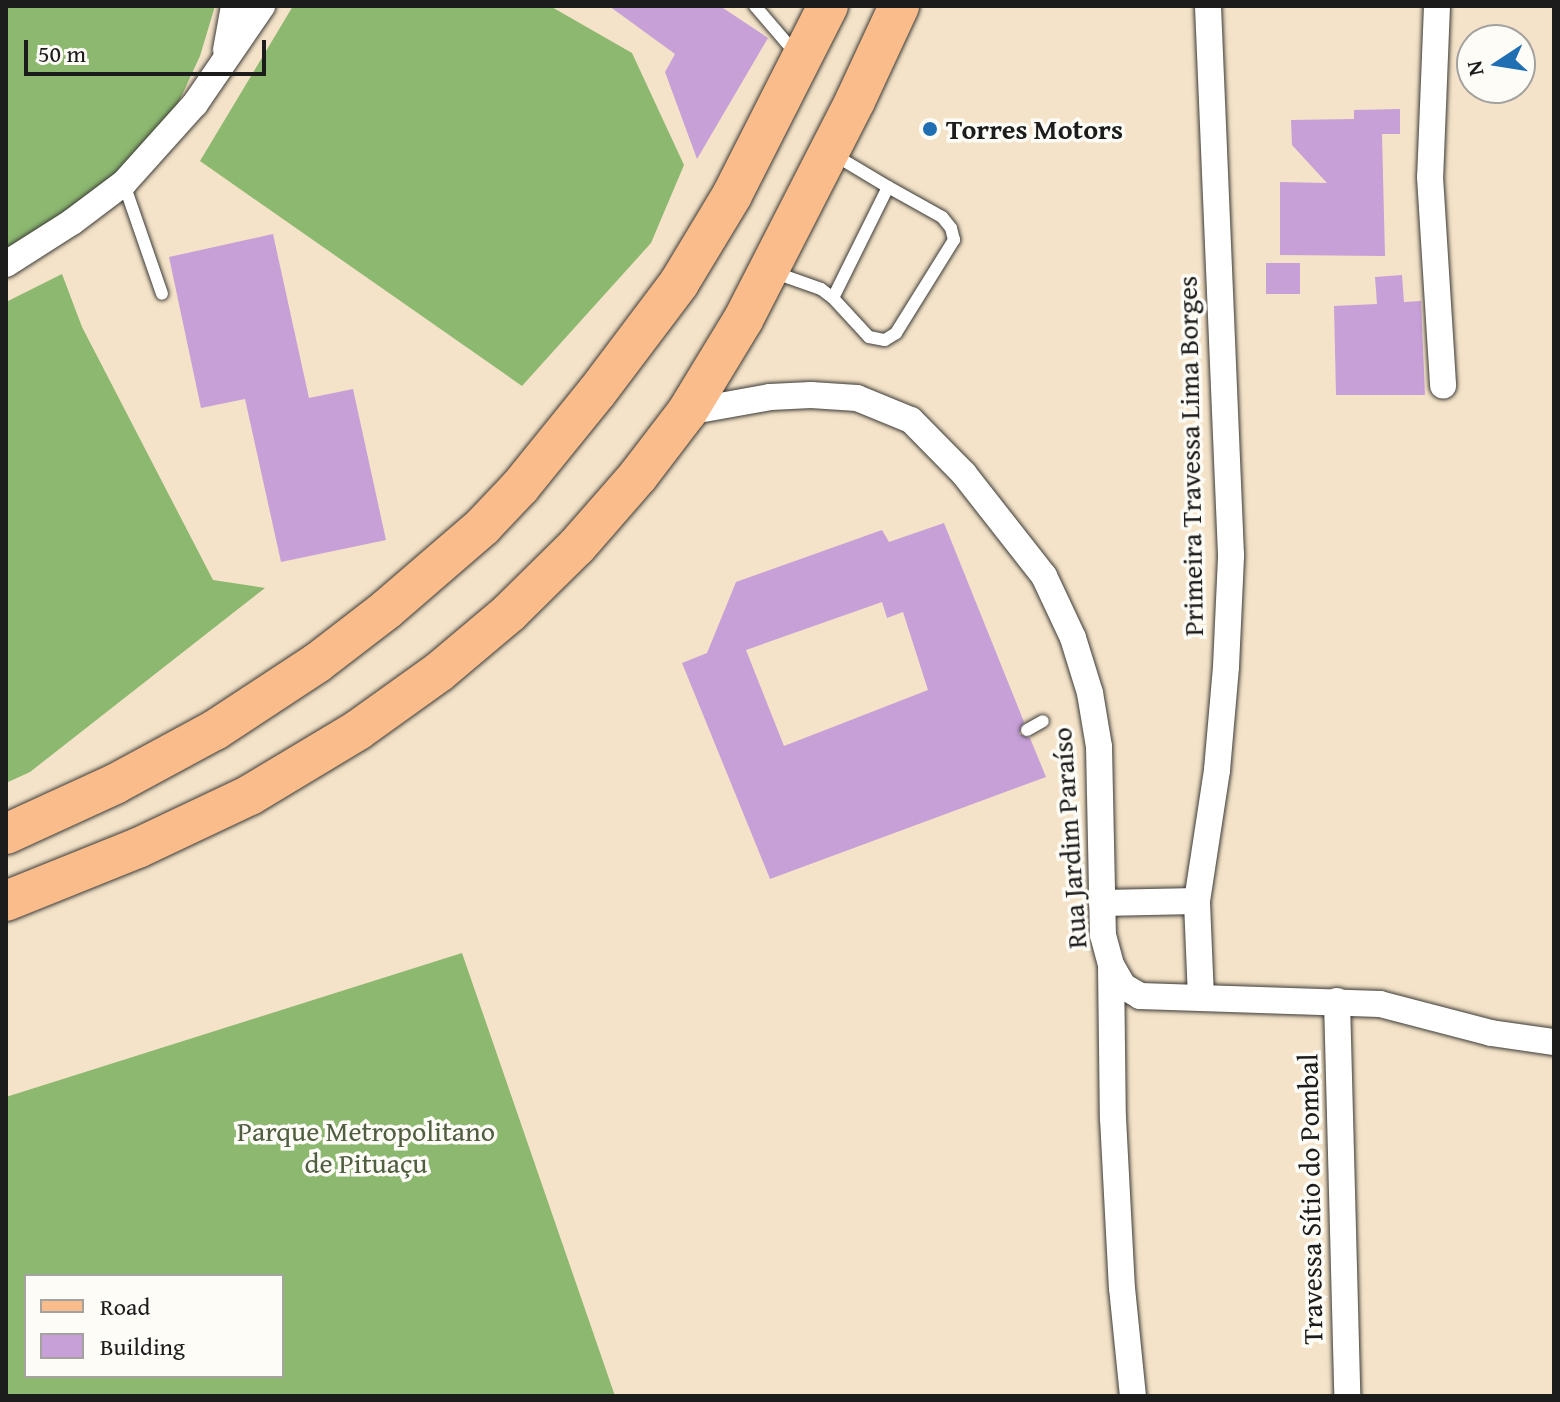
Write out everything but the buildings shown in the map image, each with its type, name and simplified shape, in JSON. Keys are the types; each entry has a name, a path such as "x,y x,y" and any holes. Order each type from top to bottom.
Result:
{"main road":[{"path":"6,834 115,784 215,730 317,663 387,609 483,526 520,487 597,392 679,283 732,195 828,6"},
{"path":"6,901 138,848 250,795 358,730 439,672 509,613 577,546 638,476 687,412 770,271 899,6"}],"street":[{"path":"223,62 234,6"},
{"path":"6,264 72,222 124,183 168,137 262,6"},
{"name":"Primeira Travessa Lima Borges","path":"1201,998 1197,901 1217,770 1231,555 1208,6"},
{"path":"1437,6 1430,177 1443,386"},
{"name":"Rua Jardim Paraíso","path":"687,412 770,397 857,398 911,420 964,474 1044,576 1077,652 1090,693 1099,747 1103,935 1111,965 1113,1118 1122,1288 1133,1396"},
{"path":"1102,903 1197,901"},
{"path":"1111,965 1123,986 1140,996 1380,1004 1491,1033 1554,1042"},
{"name":"Travessa Sítio do Pombal","path":"1337,1001 1347,1396"}],"lane":[{"path":"755,6 802,60"},
{"path":"770,271 821,289 869,337 885,340 896,333 954,240 951,228 942,217 830,152"},
{"path":"124,183 162,294"},
{"path":"833,298 888,187"},
{"path":"1027,730 1043,721"}],"green space":[{"path":"6,6 215,6 200,56 144,177 6,263"},
{"path":"293,6 550,6 632,53 684,165 651,243 522,386 200,161"},
{"path":"62,274 82,327 213,580 265,588 30,772 6,783 6,302"},
{"name":"Parque Metropolitano de Pituaçu","path":"462,953 615,1396 6,1396 6,1097"}],"place":[{"name":"Torres Motors","path":"930,129"}]}
